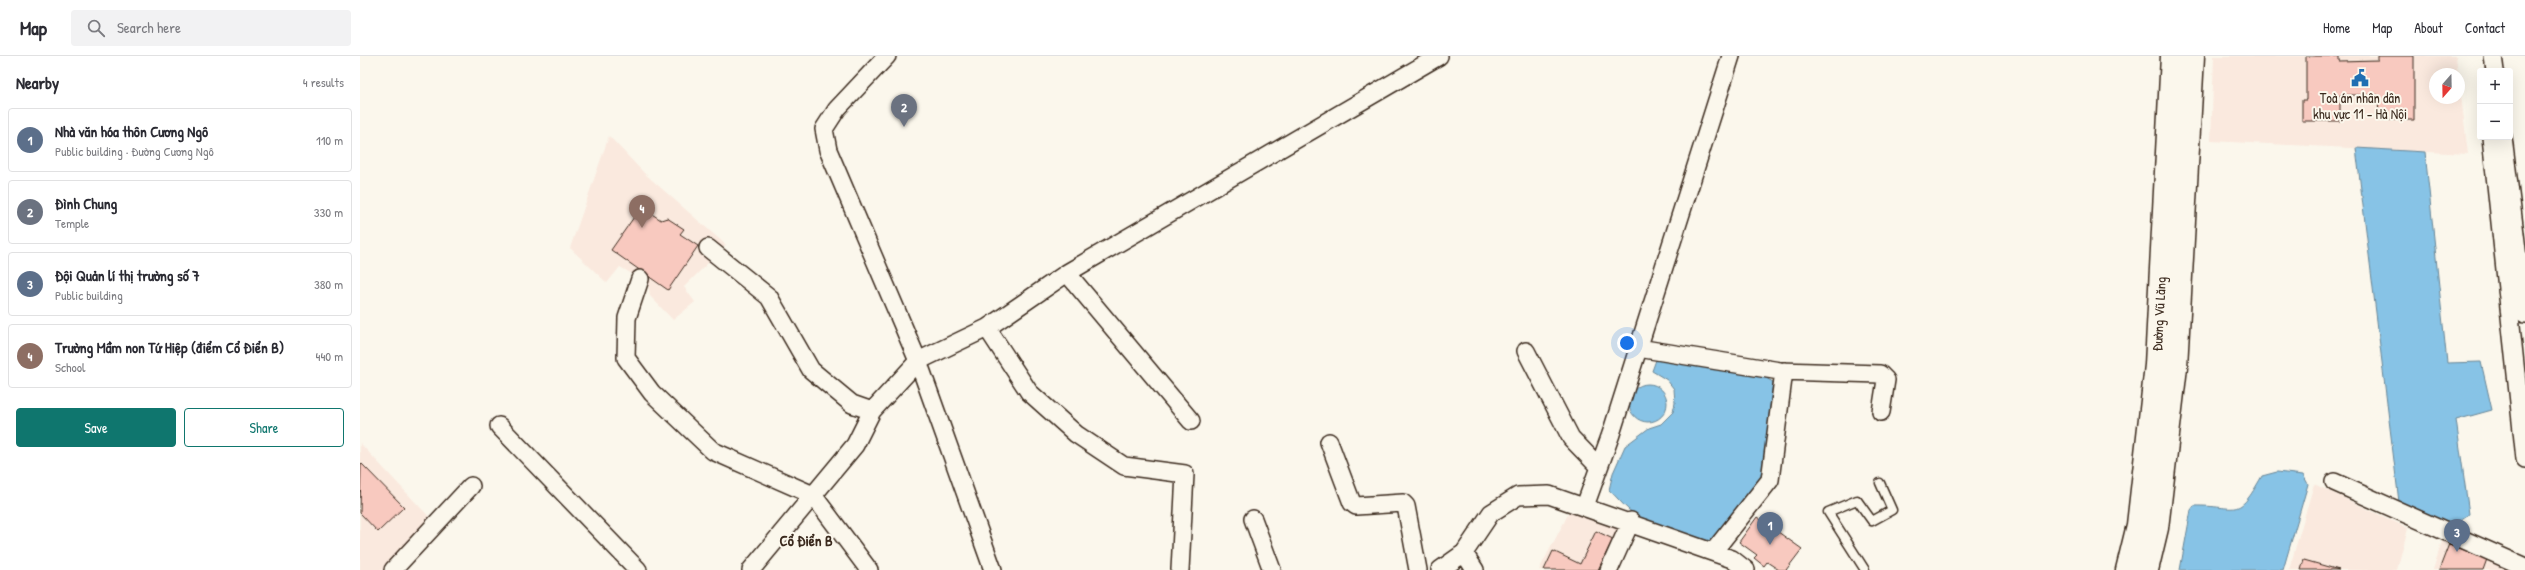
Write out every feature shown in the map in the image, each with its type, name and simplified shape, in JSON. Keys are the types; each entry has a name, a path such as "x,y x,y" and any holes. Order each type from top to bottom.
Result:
{"main road":[{"name":"Đường Vũ Lăng","path":"2147,570 2157,528 2176,367 2171,274 2172,56"},
{"name":"Đường Vũ Lăng","path":"2127,570 2139,517 2156,365 2171,274 2193,56"}],"street":[{"path":"887,56 837,108 824,129 828,150 918,361 993,570"},
{"path":"750,570 855,446 872,411 918,361 987,328 1067,273 1439,56"},
{"path":"1585,506 1638,348 1730,56"},
{"path":"2482,56 2484,68"},
{"path":"2493,56 2495,68"},
{"path":"2491,140 2525,459"},
{"path":"2504,140 2518,207 2525,313"},
{"path":"708,248 769,297 811,370 852,404 872,411"},
{"path":"1067,273 1191,421"},
{"path":"640,279 627,318 626,358 652,393 713,451 813,495 869,570"},
{"path":"987,328 1029,392 1076,434 1124,466 1184,474 1180,570"},
{"path":"1638,348 1784,371 1880,374 1886,380 1881,412"},
{"path":"1526,351 1535,372 1571,438 1599,467"},
{"path":"1713,552 1770,480 1784,371"},
{"path":"499,426 638,570"},
{"path":"1328,442 1352,503 1356,506 1403,503 1406,506 1418,570"},
{"path":"2334,482 2525,567"},
{"path":"393,570 471,486"},
{"path":"1440,570 1464,553 1491,514 1518,496 1549,494 1631,521 1732,559 1746,570"},
{"path":"1252,519 1272,570"},
{"path":"1609,570 1631,521"},
{"path":"1464,553 1475,570"}],"lane":[{"path":"1865,570 1828,512 1857,500 1872,521 1892,510 1880,483"}],"shaded area":[{"path":"2214,56 2456,56 2457,68 2429,68 2429,104 2462,104 2468,154 2211,141"},
{"path":"609,136 644,173 726,245 684,287 695,302 673,320 650,296 648,283 620,267 607,283 570,248"},
{"path":"360,443 433,521 387,570 360,570"},
{"path":"2314,484 2408,528 2397,570 2289,570"},
{"path":"1573,505 1615,519 1620,529 1602,570 1539,570"},
{"path":"2442,541 2509,566 2508,570 2433,570"}],"water":[{"path":"2356,148 2425,152 2447,363 2481,362 2492,410 2456,420 2469,514 2451,526 2399,502"},
{"path":"1656,360 1731,367 1760,375 1773,382 1761,486 1711,542 1690,538 1647,521 1629,510 1609,490 1613,473 1625,446 1649,428 1661,424 1673,412 1675,403 1674,389 1667,380 1652,371"},
{"path":"1648,384 1661,390 1667,403 1661,416 1648,422 1635,416 1629,403 1635,390"},
{"path":"2277,472 2303,475 2308,484 2283,570 2180,570 2191,510 2194,506 2235,508 2247,500 2262,476"}],"building":[{"name":"Toà án nhân dân khu vực 11 - Hà Nội","path":"2306,56 2339,56 2339,61 2378,60 2378,56 2414,56 2414,120 2379,120 2378,95 2340,95 2340,121 2302,121 2302,100 2306,100"},
{"path":"641,207 661,220 667,218 684,229 680,234 698,246 668,290 611,250"},
{"path":"361,463 404,507 378,532 360,513"},
{"path":"1757,517 1802,549 1786,570 1779,570 1767,562 1764,566 1754,558 1757,555 1739,542"},
{"path":"1596,531 1613,539 1598,570 1544,570 1553,551 1580,564"},
{"path":"2449,544 2487,559 2483,570 2439,570"},
{"path":"2304,560 2339,570 2301,570"}],"place":[{"name":"Toà án nhân dân khu vực 11 - Hà Nội","path":"2360,78"},
{"name":"Đình Chung","path":"904,127"},
{"name":"Trường Mầm non Tứ Hiệp (điểm Cổ Điển B)","path":"642,228"},
{"name":"Nhà văn hóa thôn Cương Ngô","path":"1770,545"},
{"name":"Đội Quản lí thị trường số 7","path":"2457,552"}],"district":[{"name":"Cổ Điển B","path":"806,541"}]}
